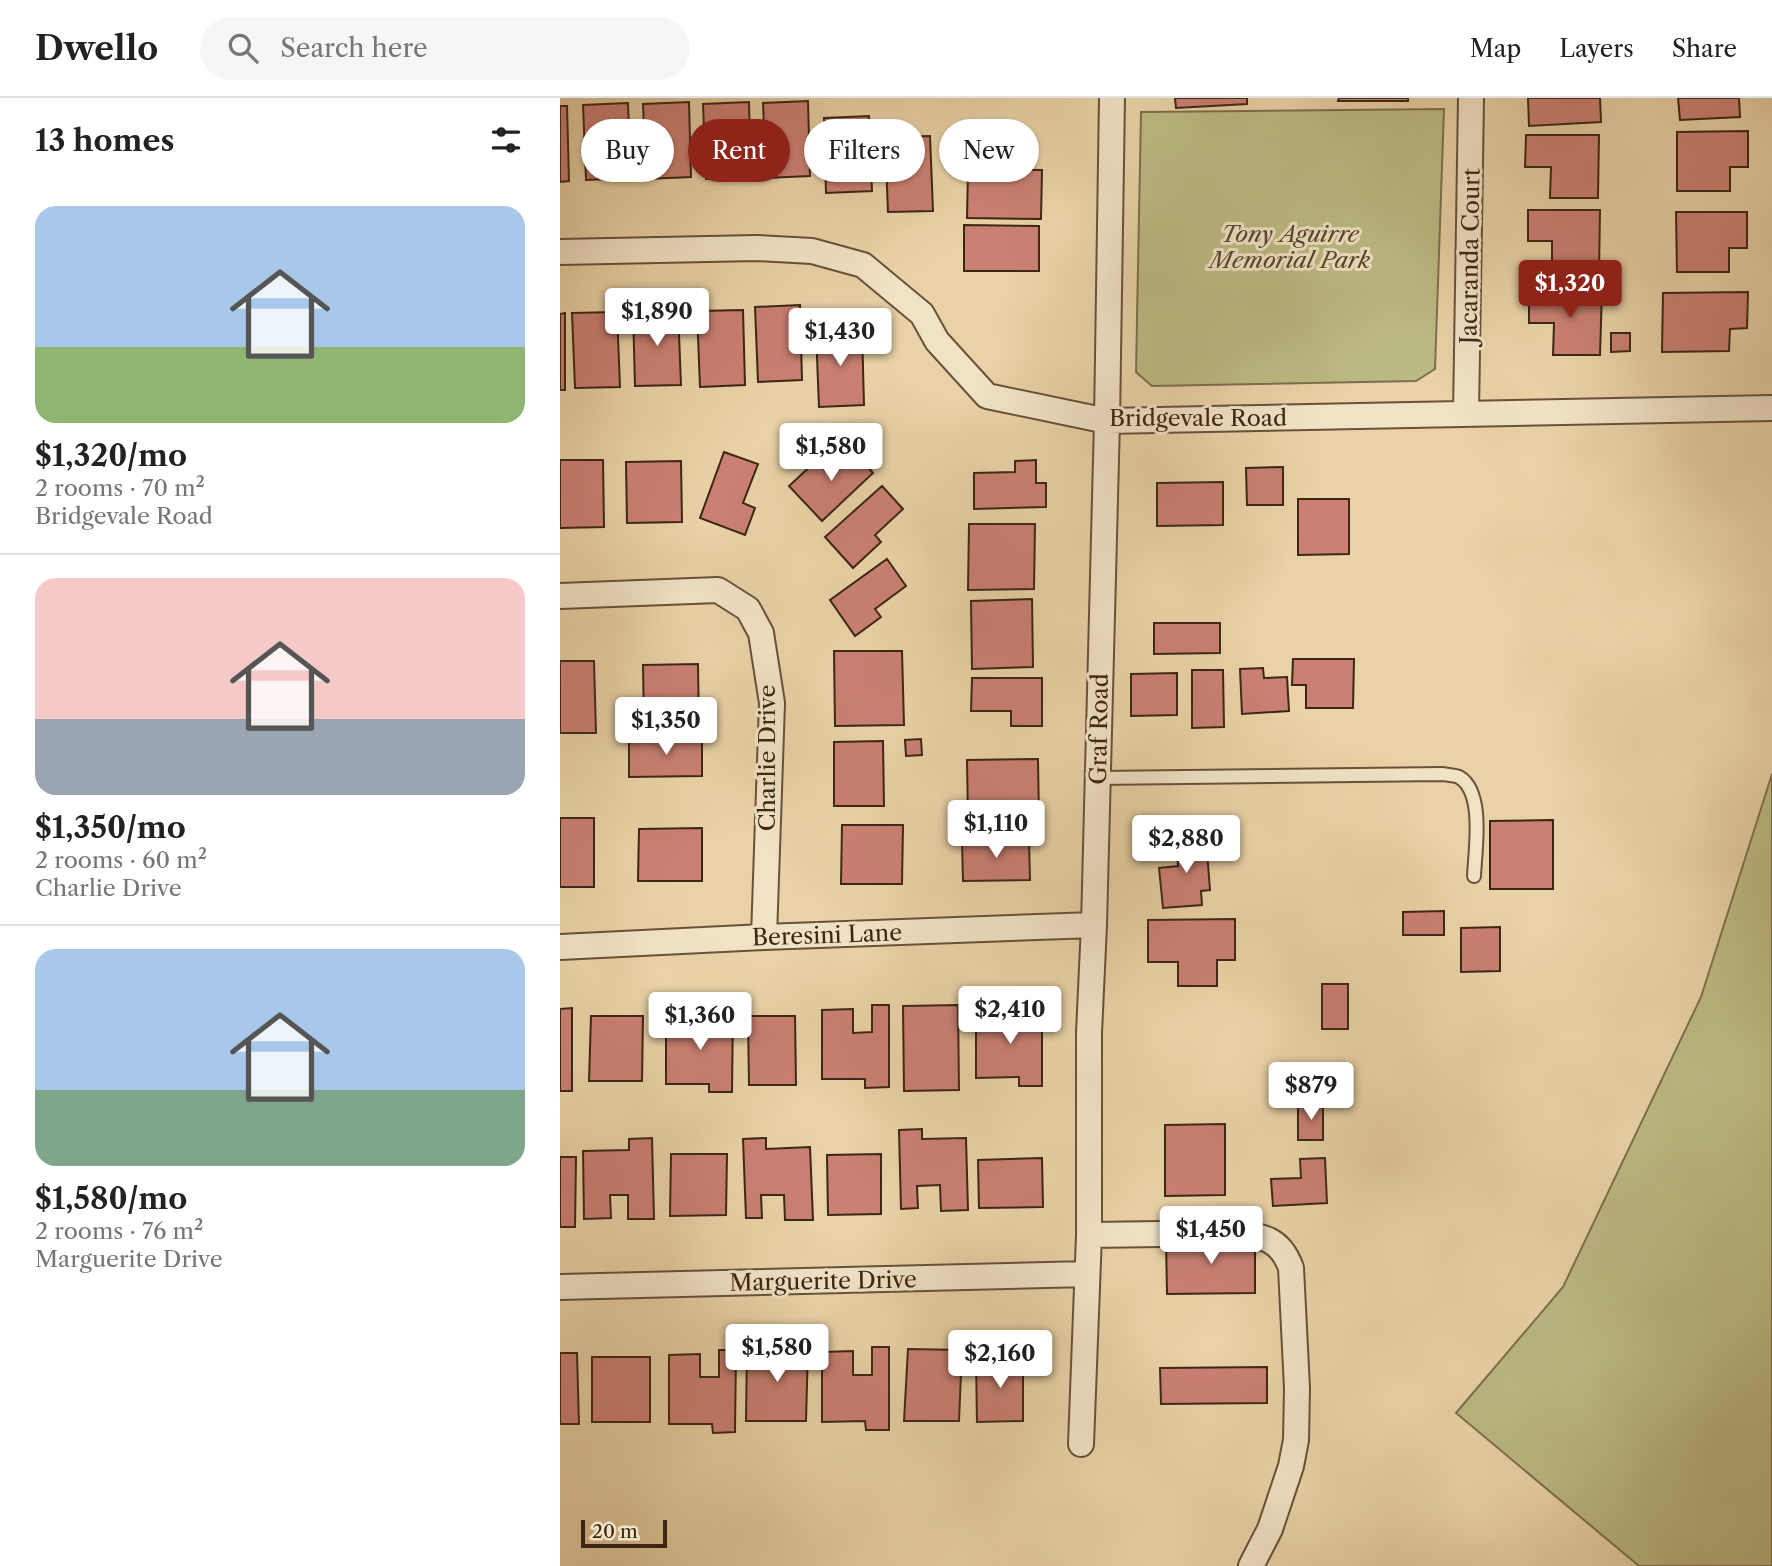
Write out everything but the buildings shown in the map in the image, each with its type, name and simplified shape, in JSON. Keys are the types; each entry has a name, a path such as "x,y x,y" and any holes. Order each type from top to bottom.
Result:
{"street":[{"name":"Graf Road","path":"1081,1444 1089,1235 1090,1033 1107,421 1112,98"},
{"name":"Jacaranda Court","path":"1466,414 1471,98"},
{"name":"Bridgevale Road","path":"560,252 757,248 812,251 863,265 922,314 937,341 987,396 1107,421 1772,408"},
{"name":"Charlie Drive","path":"560,596 719,590 748,609 761,633 772,703 764,937"},
{"name":"Beresini Lane","path":"560,947 1094,925"},
{"path":"1089,1235 1256,1235 1268,1238 1282,1249 1287,1258 1291,1268 1297,1388 1296,1440 1291,1466 1270,1529 1251,1566"},
{"name":"Marguerite Drive","path":"560,1287 1087,1274"}],"lane":[{"path":"1098,778 1458,776 1466,784 1476,810 1474,876"}],"green space":[{"name":"Tony Aguirre Memorial Park","path":"1444,109 1435,369 1416,381 1152,386 1136,372 1141,112"},
{"path":"1772,774 1772,1566 1639,1566 1456,1413 1563,1287 1701,997"}]}
